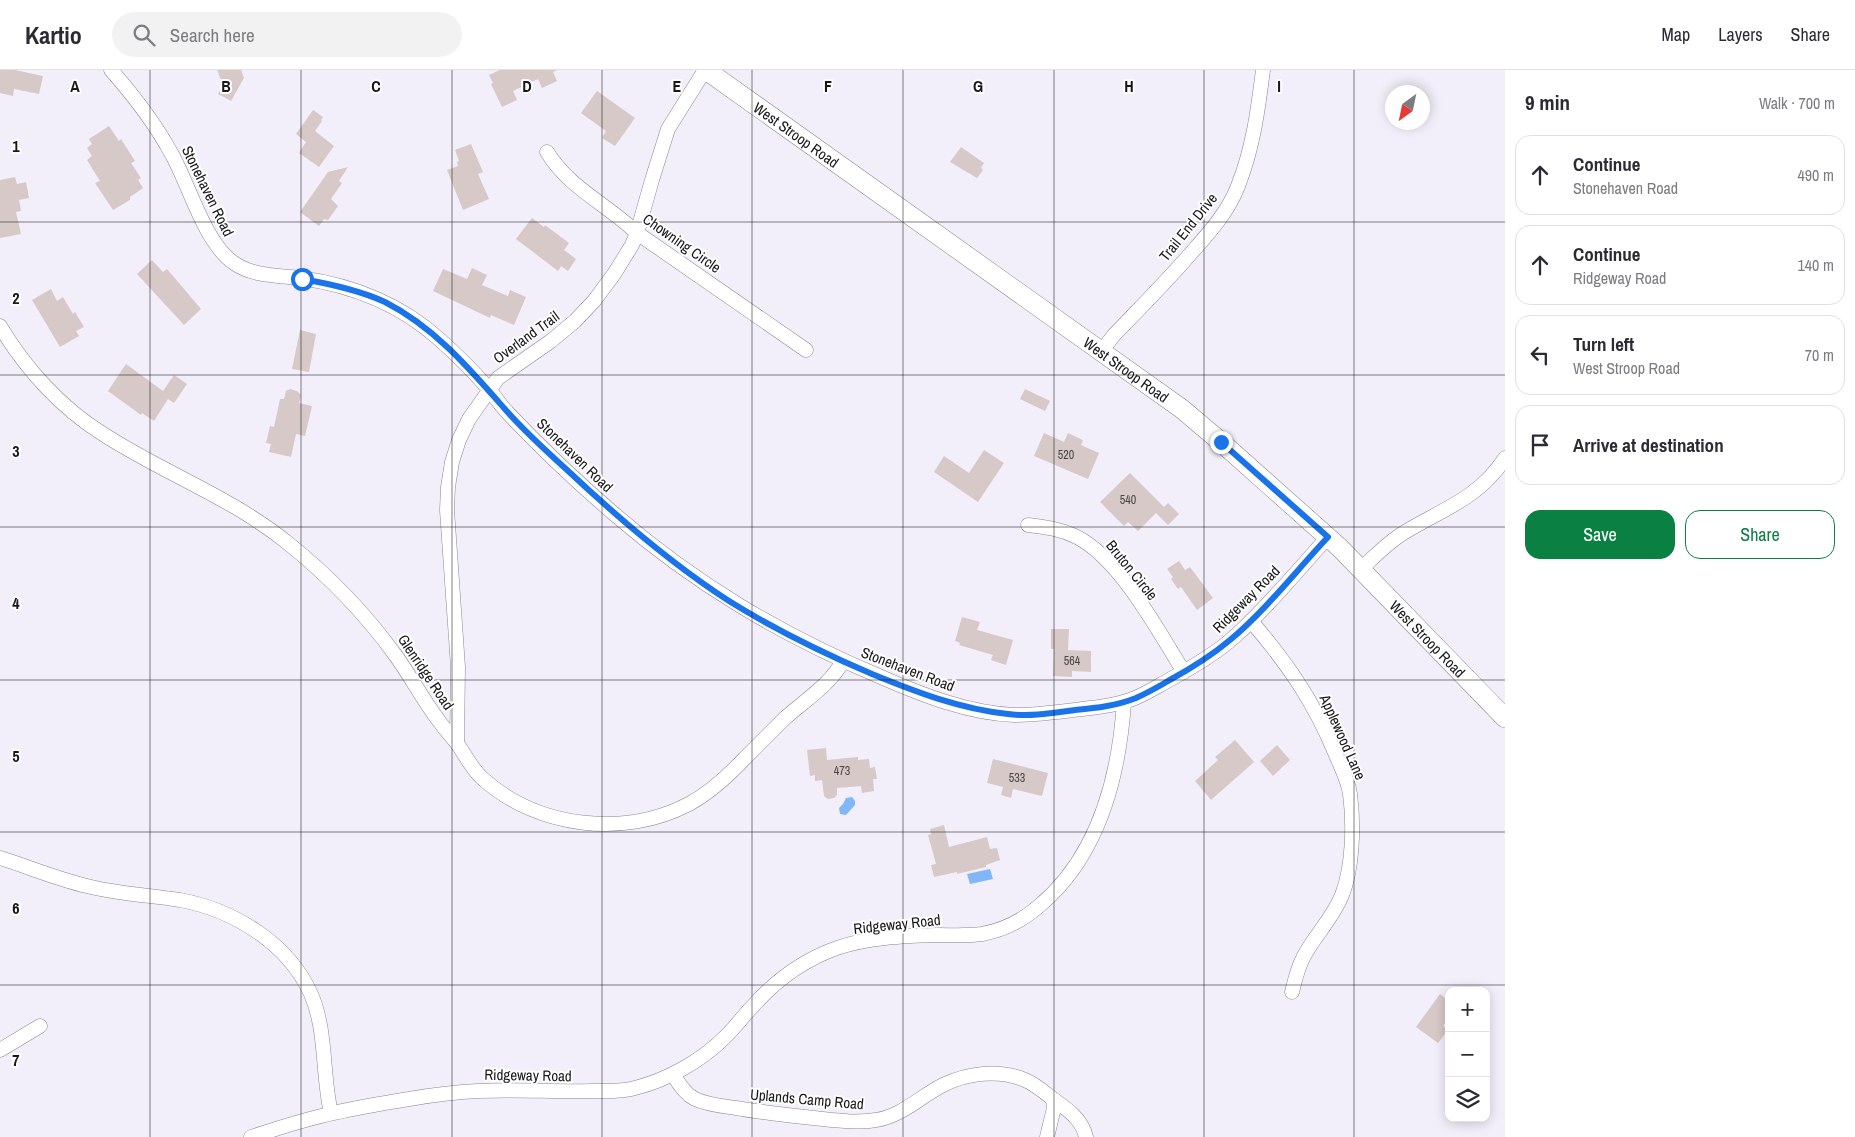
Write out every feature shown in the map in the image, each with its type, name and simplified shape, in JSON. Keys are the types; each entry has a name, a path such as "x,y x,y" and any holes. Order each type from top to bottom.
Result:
{"main road":[{"name":"West Stroop Road","path":"705,70 1182,409 1328,537 1505,718"}],"street":[{"name":"Stonehaven Road","path":"111,70 169,148 202,220 220,252 247,271 332,284 357,291 384,302 411,317 458,356 490,390 505,410 610,511 644,539 729,600 774,627 843,661 913,691 946,702 987,712 1012,715 1041,715 1124,702"},
{"name":"Overland Trail","path":"457,743 458,667 448,487 452,462 459,440 469,419 498,378 575,321 594,301 614,274 638,233 668,129 705,70"},
{"name":"Trail End Drive","path":"1100,352 1222,216 1238,187 1249,154 1255,128 1263,70"},
{"name":"Chowning Circle","path":"547,152 568,179 623,219 638,233 806,350"},
{"name":"Glenridge Road","path":"0,326 24,361 49,389 100,433 142,458 220,498 285,541 321,570 371,622 474,770 503,795 541,814 565,820 617,824 666,814 689,804 726,778 785,718 828,682 843,661"},
{"path":"1361,569 1382,549 1404,533 1478,489 1497,471 1505,458"},
{"name":"Bruton Circle","path":"1028,525 1061,530 1078,537 1093,548 1129,587 1184,672"},
{"name":"Ridgeway Road","path":"251,1137 331,1113 435,1095 476,1091 618,1091 635,1088 672,1074 712,1049 766,991 788,972 807,960 861,941 911,936 978,934 995,931 1027,916 1048,899 1068,877 1079,862 1094,833 1106,804 1117,763 1122,735 1124,702 1139,697 1184,672 1230,641 1251,621 1328,537"},
{"name":"Applewood Lane","path":"1251,621 1298,679 1329,739 1350,793 1351,850 1347,877 1333,912 1304,955 1296,972 1292,992"},
{"path":"0,858 86,886 181,900 207,907 230,916 252,928 273,944 289,959 302,976 312,996 323,1047 326,1094 331,1113"},
{"path":"0,1050 40,1026"},
{"name":"Uplands Camp Road","path":"672,1074 690,1095 696,1099 713,1104 762,1112 852,1122 889,1117 943,1085 978,1074 996,1074 1024,1080 1038,1087 1071,1112 1081,1124 1086,1137"},
{"path":"1047,1137 1054,1108 1053,1099"}],"water":[{"path":"852,797 855,805 846,815 840,814 839,808 846,798"},
{"path":"990,869 993,879 970,884 967,874"}],"building":[{"path":"0,70 15,70 43,76 39,94 14,89 13,96 0,93"},
{"path":"217,70 241,70 244,78 231,101 218,94 223,85"},
{"path":"500,70 557,70 553,72 557,81 542,88 538,79 513,91 517,100 502,107 491,84 493,83 489,75"},
{"path":"597,91 635,118 615,146 602,138 606,131 581,113"},
{"path":"313,110 323,117 315,131 334,146 319,167 299,153 306,142 296,134"},
{"path":"109,126 119,141 121,139 135,161 131,163 141,178 138,180 143,188 130,197 130,200 113,210 95,183 100,181 87,160 92,156 87,148 92,144 89,139"},
{"path":"471,144 483,172 478,174 489,199 463,210 447,170 458,166 457,162 459,161 455,150"},
{"path":"961,147 984,163 981,168 983,170 977,178 950,162"},
{"path":"348,167 339,181 342,183 331,199 338,206 328,220 324,219 319,226 300,212 328,172"},
{"path":"15,177 17,184 26,182 29,198 19,200 21,211 16,212 21,234 0,238 0,180"},
{"path":"532,218 569,243 564,250 576,259 568,271 561,266 558,271 516,239"},
{"path":"152,260 163,272 167,269 201,309 184,325 137,274"},
{"path":"472,268 487,275 482,285 508,296 510,290 526,297 514,325 491,315 490,318 433,291 443,269 467,279"},
{"path":"51,289 57,301 63,297 73,314 75,312 84,327 76,331 79,336 60,347 32,300"},
{"path":"300,330 316,334 309,372 292,369"},
{"path":"126,364 163,391 174,375 187,384 174,403 168,399 154,421 142,413 141,415 108,391"},
{"path":"290,389 297,391 301,395 299,403 312,406 305,436 296,434 291,457 269,452 271,444 266,443 270,426 274,427 280,399 284,399 286,391"},
{"path":"1025,389 1050,401 1045,411 1020,399"},
{"path":"1044,433 1064,442 1068,433 1083,440 1081,445 1099,453 1088,479 1034,456"},
{"path":"984,450 1004,463 978,502 934,472 944,456 969,473"},
{"path":"1130,473 1164,507 1168,503 1179,514 1168,525 1156,513 1138,531 1128,522 1124,526 1100,502"},
{"path":"1179,561 1185,570 1190,567 1213,598 1197,610 1181,587 1178,589 1167,569"},
{"path":"962,617 980,622 977,630 1013,640 1006,665 991,660 993,655 959,645 960,643 955,641"},
{"path":"1051,629 1069,629 1068,650 1091,651 1091,672 1072,671 1072,677 1053,676 1054,649 1051,649"},
{"path":"1235,740 1254,762 1211,800 1195,781 1218,760 1215,757"},
{"path":"1277,745 1290,760 1273,776 1260,761"},
{"path":"826,748 827,760 858,757 858,760 869,759 870,768 875,767 877,779 873,779 874,791 862,793 861,786 837,788 837,795 834,798 828,799 824,796 822,780 815,781 815,775 810,776 807,750"},
{"path":"993,759 1048,773 1042,796 1013,789 1011,798 1001,795 1003,787 987,783"},
{"path":"944,825 949,847 987,837 990,849 997,848 1000,860 986,865 986,867 934,877 931,865 936,864 928,835 931,834 930,829"},
{"path":"1440,994 1445,998 1445,1023 1443,1026 1445,1028 1445,1034 1438,1043 1416,1027"}],"route":[{"path":"302,279 332,284 357,291 384,302 411,317 429,330 458,356 490,390 505,410 610,511 644,539 729,600 774,627 843,661 908,689 946,702 987,712 1012,715 1041,715 1105,706 1139,697 1184,672 1231,640 1251,621 1328,537 1221,442"}]}
